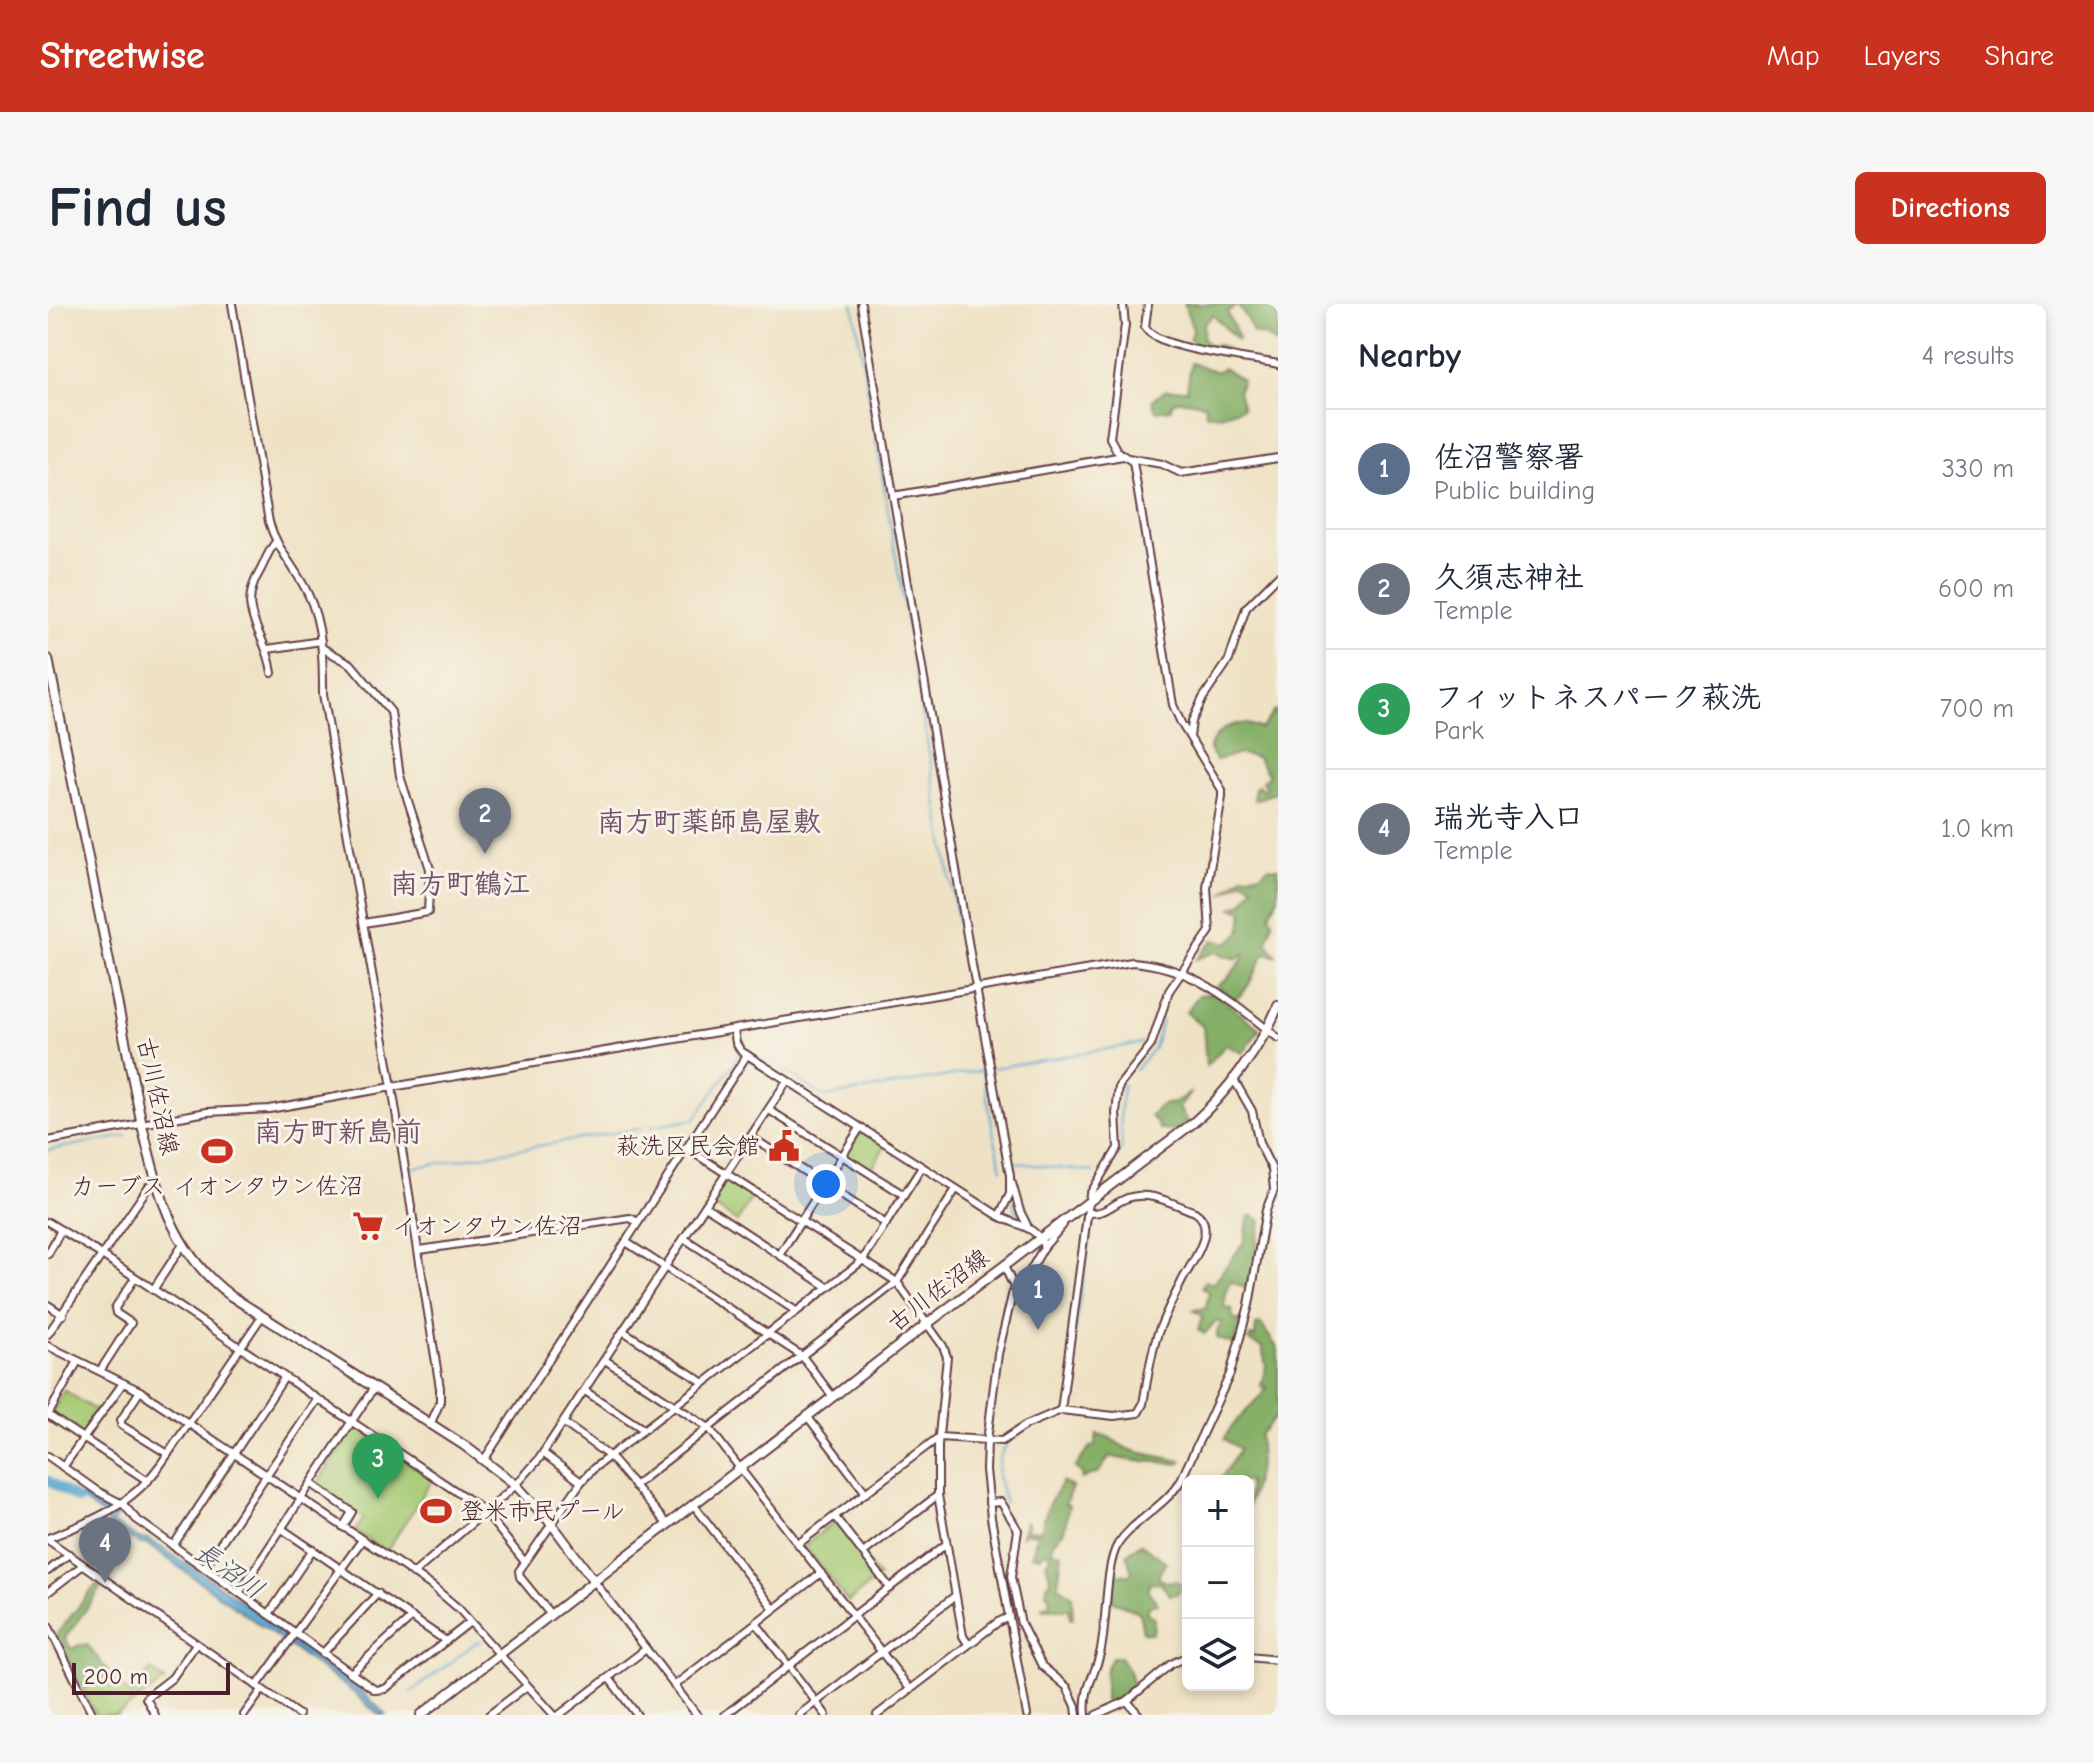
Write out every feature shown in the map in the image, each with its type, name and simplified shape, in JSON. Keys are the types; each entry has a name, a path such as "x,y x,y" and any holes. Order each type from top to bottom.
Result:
{"main road":[{"name":"古川佐沼線","path":"48,659 142,1125 156,1182 182,1246 201,1271 219,1287 484,1460 516,1485 551,1523 594,1581"},
{"name":"古川佐沼線","path":"421,1715 740,1467 1004,1266 1042,1242 1086,1203 1193,1123 1214,1103 1233,1078 1267,1030 1278,1006"}],"street":[{"path":"232,304 269,522 275,543 308,593 322,645 323,694 420,1250 440,1388 440,1402 430,1425"},
{"path":"861,304 1010,1176 1020,1211 1042,1242 1007,1316"},
{"path":"1064,1410 1091,1213 1086,1203 1092,1187 1118,1148 1116,1113 1119,1086 1151,1045 1162,1005 1181,971 1210,931 1207,887 1222,797 1222,790 1176,713 1133,462 1111,443 1109,431 1125,325 1123,304"},
{"path":"1148,304 1145,327 1154,337 1196,350 1278,364"},
{"path":"893,496 1126,457 1162,464 1181,473 1278,458"},
{"path":"272,673 268,649 252,618 249,599 250,587 275,543"},
{"path":"1190,737 1192,721 1203,698 1229,660 1246,608 1278,576"},
{"path":"268,649 322,645 351,664 391,712 402,785 430,869 428,912 364,923"},
{"path":"48,1141 207,1112 269,1109 1132,962 1181,971 1215,990 1278,1038"},
{"path":"734,1030 736,1043 747,1055 999,1216 1029,1227"},
{"path":"484,1460 747,1055"},
{"path":"1086,1715 1085,1692 1101,1650 1116,1548 1128,1532 1169,1497 1180,1482 1223,1393 1249,1305 1266,1210 1275,1184 1272,1169 1259,1143 1252,1111 1233,1078"},
{"path":"413,1574 516,1485 543,1453 787,1081"},
{"path":"769,1110 904,1195"},
{"path":"780,1254 860,1128"},
{"path":"751,1137 886,1224"},
{"path":"686,1148 897,1282 946,1353 938,1495 963,1636 968,1644"},
{"path":"551,1615 519,1575 524,1561 581,1482 643,1429 862,1261 922,1167"},
{"path":"999,1216 1010,1194 1010,1176"},
{"path":"48,1334 149,1186 156,1182"},
{"path":"635,1485 897,1282 956,1189"},
{"path":"798,1544 939,1437 1002,1441 1026,1425 1064,1410 1098,1415 1127,1416 1138,1413 1143,1404 1156,1338 1184,1276 1198,1254 1204,1229 1200,1215 1152,1196 1127,1198 1106,1211 1091,1213"},
{"path":"165,1205 187,1245 194,1248 194,1255 219,1287"},
{"path":"705,1206 828,1287"},
{"path":"420,1250 630,1218 638,1222"},
{"path":"48,1222 484,1511 524,1561"},
{"path":"48,1254 61,1230"},
{"path":"685,1239 796,1311"},
{"path":"626,1242 802,1356 833,1397"},
{"path":"153,1290 182,1246"},
{"path":"1004,1266 1014,1287 998,1354 987,1441 989,1503 1027,1715"},
{"path":"100,1371 131,1323 116,1313 115,1308 135,1278"},
{"path":"48,1305 63,1315"},
{"path":"48,1539 101,1517 121,1505 148,1481 262,1316"},
{"path":"623,1331 703,1382"},
{"path":"48,1346 140,1391 189,1422 451,1601 556,1715 646,1649"},
{"path":"605,1360 709,1428 910,1689"},
{"path":"78,1361 48,1415 148,1481"},
{"path":"173,1546 284,1378"},
{"path":"63,1467 123,1383"},
{"path":"239,1593 373,1389"},
{"path":"140,1391 121,1420 121,1425 168,1454"},
{"path":"585,1391 643,1429"},
{"path":"204,1568 317,1400"},
{"path":"807,1416 866,1493"},
{"path":"564,1423 609,1456 667,1524"},
{"path":"543,1453 581,1482"},
{"path":"48,1456 121,1505 294,1635 379,1691 470,1622"},
{"path":"312,1484 352,1512 343,1527"},
{"path":"863,1553 938,1495"},
{"path":"989,1503 1001,1502 1018,1530 1011,1577 1022,1628 1042,1666 1067,1687 1077,1715"},
{"path":"693,1504 774,1609"},
{"path":"835,1517 890,1588"},
{"path":"282,1529 446,1641"},
{"path":"48,1539 299,1715"},
{"path":"244,1715 283,1648 362,1540"},
{"path":"725,1715 945,1545"},
{"path":"269,1614 313,1549"},
{"path":"48,1571 69,1554"},
{"path":"48,1592 83,1565"},
{"path":"674,1686 821,1573"},
{"path":"594,1581 697,1715"},
{"path":"323,1653 378,1593"},
{"path":"799,1715 955,1596"},
{"path":"351,1673 412,1617"},
{"path":"877,1715 887,1712 910,1689 1009,1617"},
{"path":"756,1623 826,1715"},
{"path":"48,1625 90,1714"},
{"path":"1011,1629 1022,1628"},
{"path":"155,1715 146,1698 172,1678 196,1644"},
{"path":"1254,1658 1278,1660"},
{"path":"1096,1715 1127,1701 1171,1664 1182,1659"},
{"path":"609,1678 637,1715"},
{"path":"489,1715 527,1686"},
{"path":"1127,1701 1139,1715"}],"green space":[{"path":"1184,304 1278,304 1278,346 1265,336 1253,333 1237,305 1227,312 1239,338 1237,340 1213,315 1204,324 1203,338 1209,346 1220,345 1231,352 1200,348 1189,339 1193,330"},
{"path":"1191,363 1217,372 1223,368 1242,380 1238,391 1243,408 1220,415 1206,414 1205,404 1180,400 1172,403 1171,409 1156,411 1152,400 1166,390 1187,390"},
{"path":"1274,711 1278,713 1278,792 1254,800 1254,790 1258,785 1263,790 1266,788 1263,781 1269,775 1256,757 1240,754 1216,760 1209,748 1218,734 1230,726 1245,724 1261,729"},
{"path":"1268,867 1278,868 1278,897 1270,915 1273,921 1267,942 1276,955 1265,953 1249,984 1235,999 1217,986 1227,979 1244,954 1236,959 1216,952 1197,959 1213,940 1228,943 1240,932 1244,911 1232,908 1243,903 1253,887 1244,880 1222,894 1243,875 1261,874"},
{"path":"1214,993 1260,1029 1243,1053 1226,1045 1206,1066 1203,1027 1186,1012 1199,995"},
{"path":"1191,1092 1179,1108 1187,1121 1176,1130 1159,1129 1150,1116 1161,1105 1174,1103"},
{"path":"862,1131 885,1146 870,1171 845,1152 858,1132"},
{"path":"726,1180 753,1195 737,1222 711,1204"},
{"path":"1249,1216 1261,1221 1249,1290 1231,1281 1224,1308 1232,1309 1237,1321 1242,1319 1235,1345 1217,1338 1222,1322 1216,1322 1204,1334 1198,1329 1203,1316 1193,1310 1206,1308 1209,1292 1202,1287 1205,1281 1213,1284 1244,1242"},
{"path":"1261,1324 1278,1349 1278,1414 1260,1435 1260,1461 1254,1484 1254,1475 1223,1475 1240,1449 1224,1439 1267,1388 1261,1386 1266,1367 1262,1347 1249,1341 1250,1336 1255,1337 1256,1325"},
{"path":"64,1390 99,1413 83,1436 51,1415"},
{"path":"354,1427 433,1479 386,1552 355,1531 364,1518 316,1486"},
{"path":"1097,1434 1131,1450 1182,1461 1180,1464 1135,1461 1110,1456 1099,1472 1081,1479 1082,1473 1075,1468 1090,1447 1095,1446"},
{"path":"1062,1482 1072,1487 1065,1504 1069,1505 1064,1531 1053,1542 1052,1551 1062,1553 1058,1585 1072,1595 1073,1619 1070,1619 1069,1609 1042,1609 1050,1604 1046,1593 1051,1581 1046,1562 1051,1558 1046,1551 1040,1556 1032,1556 1037,1534 1025,1533 1022,1536 1025,1522 1028,1522 1028,1530 1041,1531 1048,1506"},
{"path":"833,1522 879,1577 848,1602 805,1546"},
{"path":"1140,1543 1166,1562 1159,1578 1181,1584 1179,1592 1171,1596 1160,1583 1150,1582 1148,1591 1158,1604 1150,1605 1146,1612 1154,1618 1153,1633 1143,1632 1139,1612 1111,1600 1113,1574 1132,1573 1127,1555"},
{"path":"100,1580 105,1583 65,1638 71,1649 87,1645 108,1671 83,1689 56,1635"},
{"path":"1112,1657 1120,1657 1129,1671 1134,1690 1125,1699 1105,1707 1105,1672"},
{"path":"151,1670 165,1681 117,1715 96,1715 83,1689 105,1676 132,1695"}],"water":[{"path":"90,1494 117,1517 112,1523 139,1539 148,1539 209,1578 351,1681 386,1715 379,1715 349,1689 147,1544 140,1544 107,1525 107,1519 85,1502"}],"waterway":[{"path":"853,304 968,983"},
{"path":"970,993 1002,1169"},
{"path":"1135,1070 1154,1048 1162,1021"},
{"path":"994,1068 1142,1043"},
{"path":"650,1127 695,1119 740,1055"},
{"path":"786,1071 825,1097 983,1070"},
{"path":"1102,1181 1122,1148 1120,1111 1123,1085"},
{"path":"411,1168 642,1128"},
{"path":"48,1150 126,1136"},
{"path":"1011,1162 1094,1172"},
{"path":"1093,1210 1101,1198"},
{"path":"1012,1201 1020,1219"},
{"path":"1071,1360 1092,1216"},
{"path":"1005,1503 998,1467 1003,1451 1015,1436"},
{"name":"長沼川","path":"48,1480 78,1500 87,1496 95,1502"},
{"path":"410,1693 478,1641 481,1642"},
{"path":"510,1658 556,1711"}],"place":[{"name":"久須志神社","path":"485,854"},
{"name":"萩洗区民会館","path":"784,1146"},
{"name":"カーブス イオンタウン佐沼","path":"217,1151"},
{"name":"イオンタウン佐沼","path":"368,1226"},
{"name":"佐沼警察署","path":"1038,1330"},
{"name":"フィットネスパーク萩洗","path":"378,1499"},
{"name":"登米市民プール","path":"436,1511"},
{"name":"瑞光寺入口","path":"105,1583"}],"district":[{"name":"南方町薬師島屋敷","path":"709,822"},
{"name":"南方町鶴江","path":"460,884"},
{"name":"南方町新島前","path":"338,1132"}]}
